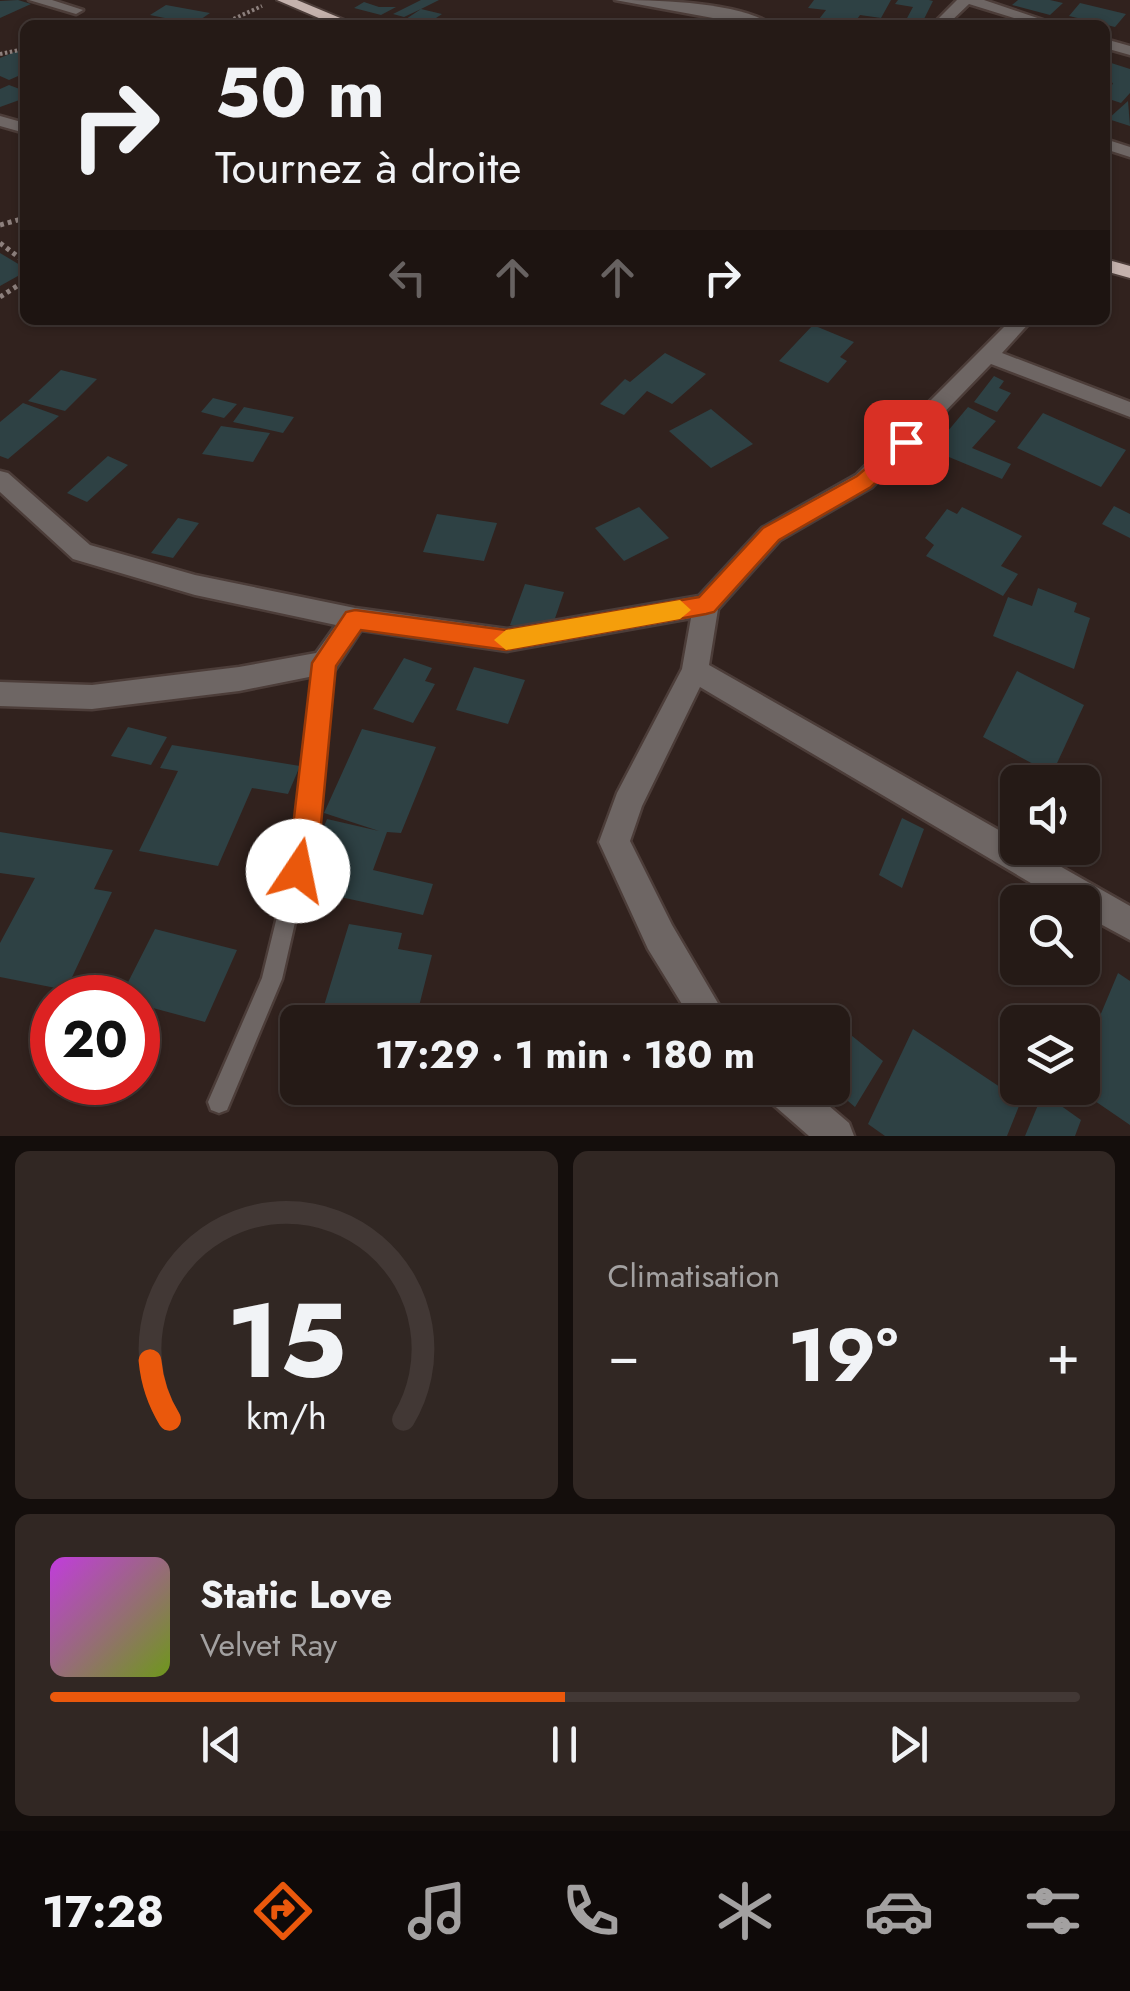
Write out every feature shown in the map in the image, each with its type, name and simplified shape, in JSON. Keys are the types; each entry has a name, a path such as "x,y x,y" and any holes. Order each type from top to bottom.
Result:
{"highway":[{"path":"284,0 334,20"}],"street":[{"path":"36,0 76,10"},
{"path":"622,0 749,20"},
{"path":"945,20 968,0 1034,20"},
{"path":"702,1005 660,937 614,842 628,803 696,670 706,605 771,534 864,482 1017,325"},
{"path":"988,355 1130,410"},
{"path":"0,479 82,552 195,585 355,619 506,640 706,605"},
{"path":"0,694 92,697 240,679 324,663 355,619"},
{"path":"696,670 1130,924"},
{"path":"801,1105 836,1136"}],"lane":[{"path":"219,1102 272,979 306,835 324,663"}],"path":[{"path":"231,20 264,5"},
{"path":"0,243 20,258"}],"building":[{"path":"421,0 439,0 404,17 393,14"},
{"path":"814,0 891,0 881,18 860,15 856,20 818,20 826,10 808,8"},
{"path":"898,0 933,1 924,20 906,20 913,7 895,4"},
{"path":"1018,0 1063,3 1050,15 1012,5"},
{"path":"0,1 31,4 0,18"},
{"path":"364,2 396,7 381,15 354,8"},
{"path":"1080,3 1126,14 1115,27 1110,26 1110,20 1069,16"},
{"path":"166,5 210,13 200,20 150,15"},
{"path":"421,9 442,14 433,20 406,19"},
{"path":"20,52 20,75 9,80 0,76 0,58"},
{"path":"1110,63 1130,69 1130,93 1121,103 1110,99 1113,83"},
{"path":"9,85 20,89 20,100 0,107 0,89"},
{"path":"1128,101 1130,126 1110,117"},
{"path":"0,253 20,265 20,275 0,286"},
{"path":"813,325 854,342 840,357 847,361 828,383 779,361"},
{"path":"665,353 706,374 672,404 647,391 624,415 600,404 625,379 630,382"},
{"path":"61,370 97,379 65,411 28,401"},
{"path":"994,376 1004,381 999,388 1011,393 997,412 974,402"},
{"path":"213,398 237,404 224,418 201,412"},
{"path":"23,403 59,416 8,459 0,456 0,422"},
{"path":"244,407 294,417 283,433 233,422"},
{"path":"968,407 996,421 972,448 1011,464 1002,479 932,450"},
{"path":"711,409 753,444 711,468 669,431"},
{"path":"1043,413 1126,450 1101,487 1017,448"},
{"path":"221,426 270,433 253,462 202,454"},
{"path":"108,456 128,465 87,502 67,493"},
{"path":"1114,506 1130,514 1130,538 1102,524"},
{"path":"639,507 669,538 624,561 595,528"},
{"path":"962,507 1022,536 1001,566 1018,574 1003,596 926,556 934,545 925,538 947,509 957,514"},
{"path":"437,514 497,523 484,561 423,552"},
{"path":"178,518 199,523 173,558 151,553"},
{"path":"525,584 564,592 550,633 510,625"},
{"path":"1038,588 1077,603 1074,612 1090,618 1074,669 993,636 1008,597 1032,606"},
{"path":"404,658 432,668 425,681 435,684 413,723 373,709"},
{"path":"474,667 525,680 508,724 456,710"},
{"path":"1017,671 1084,705 1056,765 1035,765 983,737"},
{"path":"128,727 167,737 151,765 111,756"},
{"path":"362,729 436,747 401,833 387,832 373,870 433,884 423,915 299,888 327,819 379,831 324,813"},
{"path":"172,745 300,766 288,794 252,788 218,866 139,851 178,771 160,768"},
{"path":"902,818 924,829 902,888 879,875"},
{"path":"0,832 113,850 94,889 112,892 73,975 30,975 30,983 0,977 0,943 35,878 0,873"},
{"path":"349,924 402,933 398,949 432,955 419,1005 324,1005"},
{"path":"155,929 237,950 205,1022 160,1010 160,975 132,975"},
{"path":"1118,973 1130,981 1130,1125 1100,1104 1100,1016"},
{"path":"913,1029 1000,1087 1000,1105 1019,1105 1007,1136 885,1136 868,1124"},
{"path":"850,1034 883,1061 855,1107 850,1103"},
{"path":"1038,1105 1060,1105 1081,1120 1075,1136 1025,1136"}],"slow traffic":[{"path":"506,640 680,610"}],"route":[{"path":"298,871 306,835 324,663 355,619 506,640 706,605 771,534 864,482 906,442"}]}
